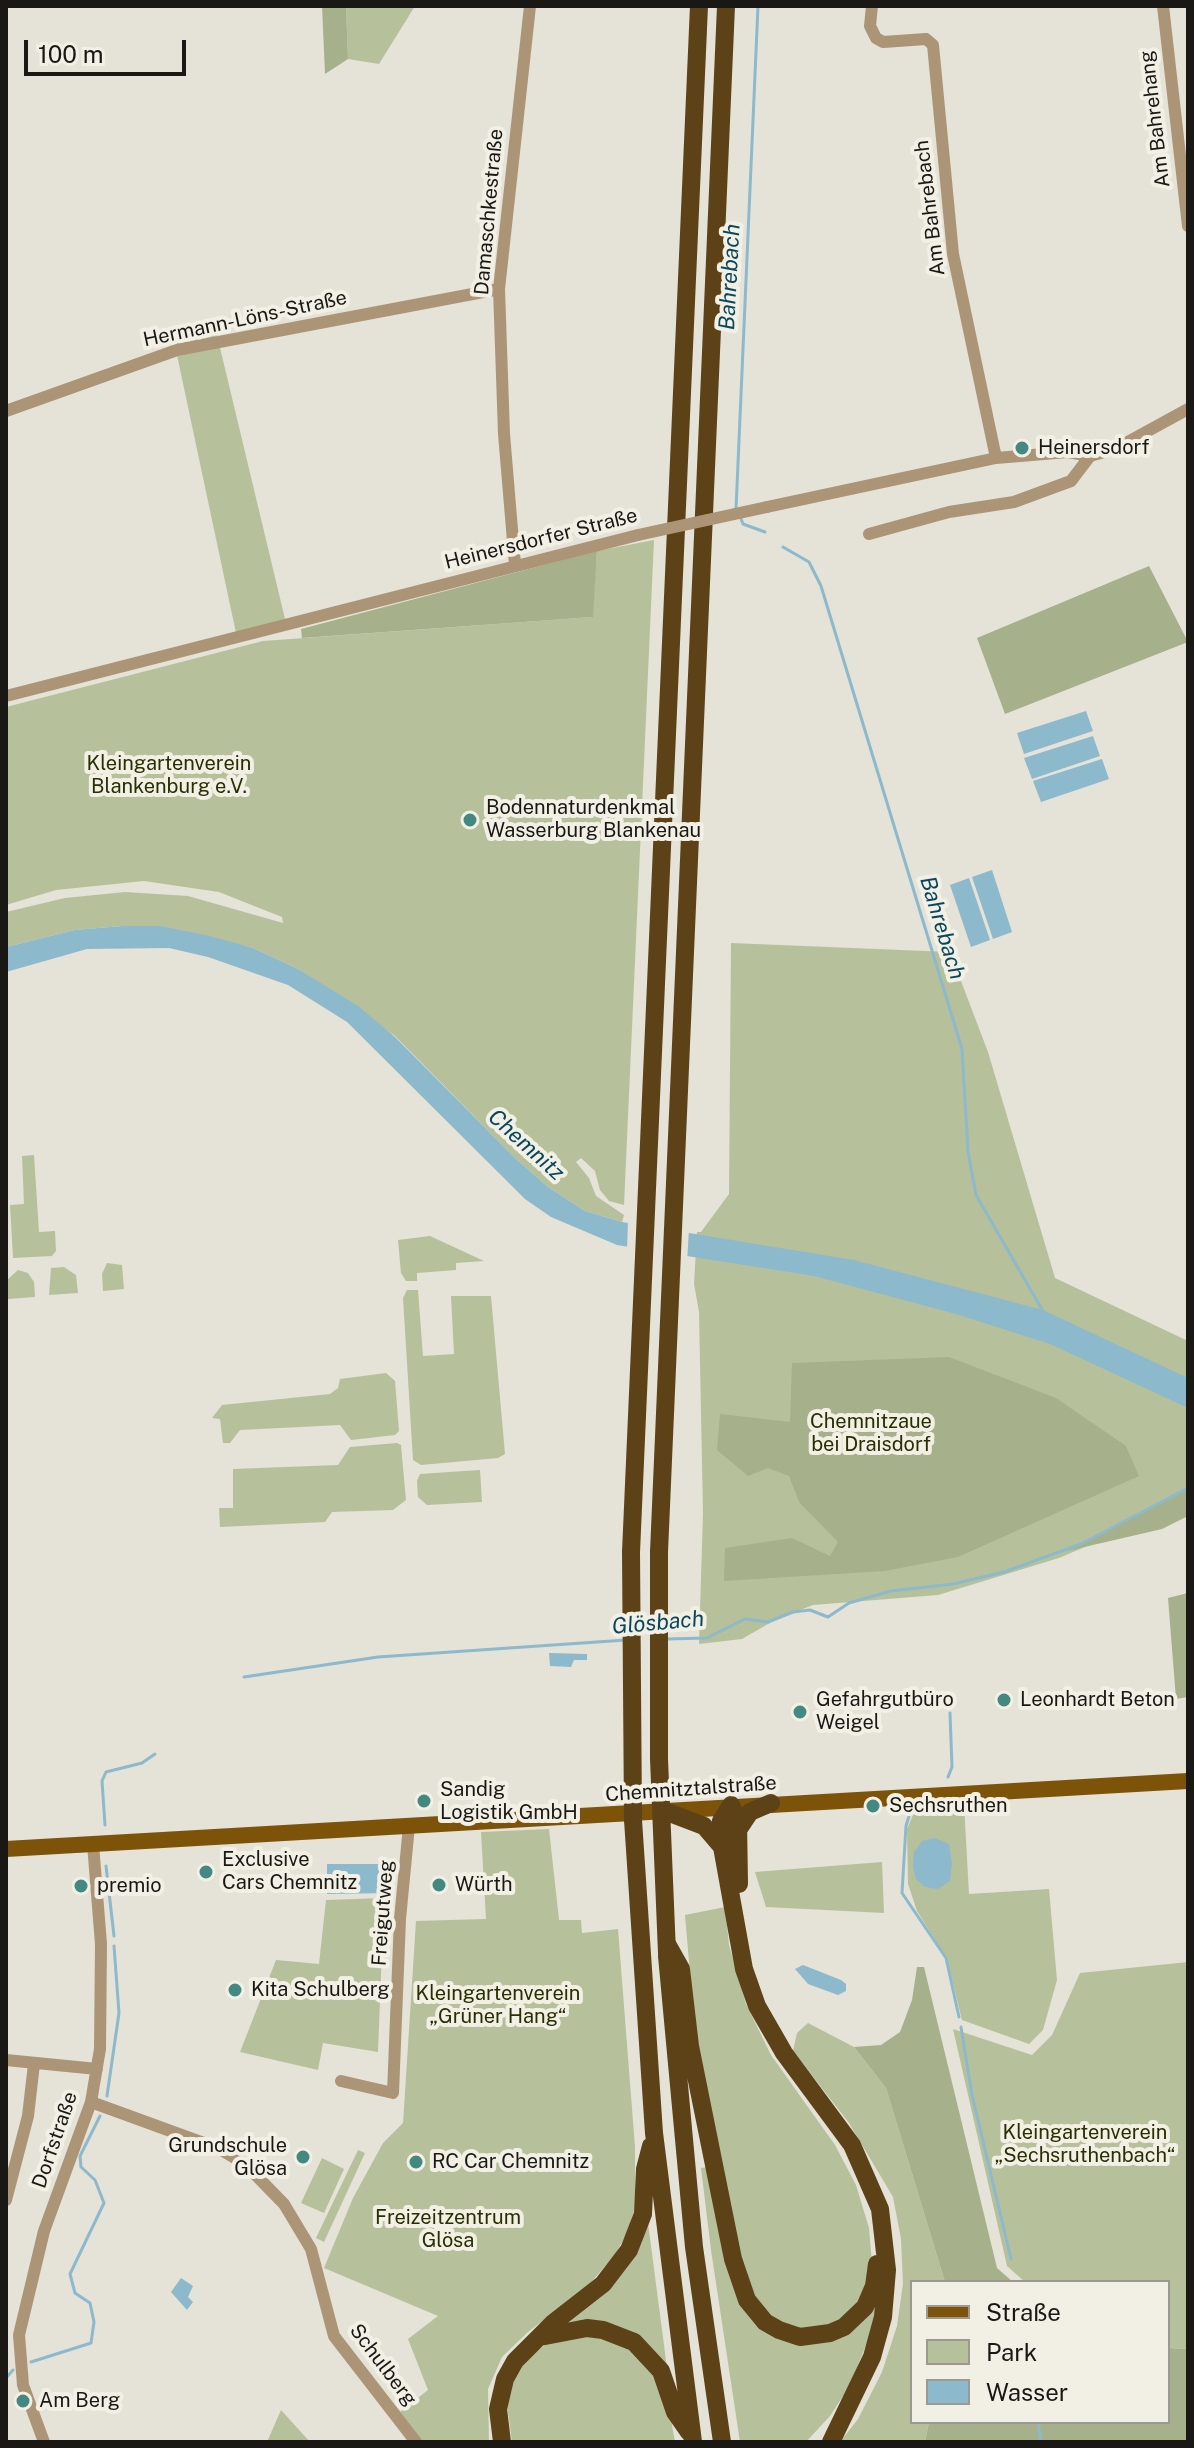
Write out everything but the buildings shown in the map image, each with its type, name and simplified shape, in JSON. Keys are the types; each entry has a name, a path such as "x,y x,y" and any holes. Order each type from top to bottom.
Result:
{"highway":[{"path":"693,2440 654,2133 640,1956 631,1760 631,1552 699,6"},
{"path":"722,2442 694,2247 668,1950 659,1759 659,1552 726,6"},
{"path":"738,1830 750,1812 771,1803"},
{"path":"731,1805 738,1830 740,1905 737,1922"},
{"path":"731,1805 721,1821 722,1847 744,1969 757,2006 784,2053 852,2145 880,2209 887,2270 883,2317 872,2357 831,2442"},
{"path":"662,1810 704,1826 722,1847"},
{"path":"668,1950 681,1969 690,2046 733,2259 741,2287 754,2310 779,2330 800,2337 830,2333 857,2317 874,2286 875,2235 880,2209"},
{"path":"502,2442 498,2409 505,2379 515,2361 603,2284 629,2250 643,2214 645,2169 654,2133"},
{"path":"540,2337 587,2328 603,2330 634,2342 661,2371 675,2412 693,2440"},
{"path":"817,2442 853,2396"}],"main road":[{"name":"Chemnitztalstraße","path":"6,1849 1188,1781"}],"street":[{"name":"Damaschkestraße","path":"515,565 504,434 499,289 530,6"},
{"name":"Am Bahrebach","path":"872,6 870,26 876,38 883,42 926,39 933,45 953,254 996,458"},
{"name":"Am Bahrehang","path":"1163,6 1188,226"},
{"name":"Hermann-Löns-Straße","path":"6,411 177,350 499,289"},
{"name":"Heinersdorfer Straße","path":"6,696 638,535 996,458 1068,452 1090,456 1115,449 1188,409"},
{"name":"Heinersdorfer Straße","path":"869,534 949,512 1014,502 1071,481 1090,456"},
{"name":"Freigutweg","path":"341,2081 393,2093 400,1919 409,1826"},
{"name":"Dorfstraße","path":"44,2442 23,2385 19,2335 44,2231 91,2102 97,2069 102,2026 101,1956 93,1844"},
{"path":"6,2060 97,2069"},
{"path":"6,2200 28,2116 34,2064"},
{"name":"Schulberg","path":"91,2102 220,2149 245,2164 284,2204 311,2249 334,2336 416,2442"}],"green space":[{"path":"322,6 346,6 348,59 325,74"},
{"path":"346,6 415,6 379,64 348,59"},
{"path":"216,331 285,619 236,633 174,341"},
{"name":"Kleingartenverein Blankenburg e.V.","path":"654,540 624,1205 609,1201 600,1190 595,1171 581,1158 576,1162 589,1178 596,1196 624,1215 622,1222 585,1211 548,1187 517,1160 395,1036 296,968 253,948 160,927 122,926 75,930 6,947 6,912 65,898 125,892 188,896 283,923 282,917 219,892 144,881 56,890 6,905 6,707 263,641 592,617 597,551"},
{"path":"597,551 593,617 302,638 301,629"},
{"path":"1149,566 1188,642 1005,714 977,638"},
{"name":"Chemnitzaue bei Draisdorf","path":"731,943 950,952 988,1052 1055,1278 1188,1341 1188,1503 1059,1558 938,1595 813,1605 775,1620 742,1639 699,1644 703,1513 699,1312 694,1284 697,1232 701,1232 729,1194"},
{"path":"34,1155 39,1232 55,1231 56,1251 52,1256 13,1258 10,1205 24,1204 22,1156"},
{"path":"430,1236 484,1261 456,1263 456,1270 417,1273 417,1281 406,1281 401,1273 398,1240"},
{"path":"107,1263 122,1265 124,1289 103,1291 102,1274"},
{"path":"64,1267 76,1275 78,1293 49,1295 51,1268"},
{"path":"18,1270 28,1273 34,1282 35,1297 8,1299 7,1280"},
{"path":"407,1290 418,1290 423,1356 454,1354 451,1296 491,1296 505,1454 498,1458 421,1465 413,1460 403,1298"},
{"path":"949,1357 1056,1398 1126,1446 1139,1476 958,1557 885,1571 724,1581 725,1548 792,1538 830,1556 838,1542 799,1502 789,1476 768,1468 748,1476 717,1450 720,1414 790,1422 792,1363"},
{"path":"386,1373 395,1381 399,1431 395,1435 351,1440 340,1425 240,1430 230,1443 223,1443 220,1419 212,1418 222,1405 330,1394 338,1388 340,1379"},
{"path":"401,1445 406,1500 393,1510 332,1512 325,1522 220,1527 219,1508 233,1508 233,1469 338,1465 350,1447"},
{"path":"480,1470 482,1502 427,1505 418,1497 420,1474"},
{"path":"1188,1488 1188,1516 1162,1529 1067,1551"},
{"path":"1188,1593 1188,1697 1176,1699 1168,1598"},
{"path":"964,1804 969,1894 1049,1889 1057,1980 1043,2030 1029,2044 962,2020 947,1959 917,1911 908,1884 907,1829 915,1810"},
{"path":"549,1829 559,1920 581,1920 582,1933 618,1929 635,2147 635,2207 628,2231 616,2253 588,2286 528,2332 502,2357 488,2389 489,2442 423,2442 400,2412 428,2390 408,2339 438,2316 324,2268 353,2198 383,2143 403,2123 416,1921 486,1919 481,1832"},
{"path":"882,1862 884,1913 766,1907 755,1872"},
{"path":"384,1898 378,2052 323,2043 318,2070 240,2052 276,1960 319,1964 326,1900"},
{"path":"725,1907 729,1945 746,2004 771,2055 835,2145 856,2185 869,2228 872,2264 866,2291 854,2312 835,2325 811,2331 769,2319 742,2277 696,2043 685,1915"},
{"name":"Kleingartenverein „Sechsruthenbach“","path":"1188,1962 1188,2349 1170,2348 1170,2280 1023,2280 1007,2266 953,2029 1032,2055 1052,2035 1080,1973"},
{"path":"917,1967 924,1967 997,2268 1011,2280 944,2280 886,2088 854,2047 881,2045 900,2032 912,2000"},
{"path":"808,2023 854,2047 886,2088 944,2280 910,2280 910,2424 929,2424 925,2442 840,2442 858,2419 882,2372 897,2326 903,2284 901,2239 893,2197 849,2123 793,2051 797,2033"},
{"path":"358,2150 365,2153 324,2242 316,2238"},
{"path":"322,2158 344,2169 324,2213 301,2203"},
{"path":"708,2167 738,2295 805,2343 878,2299 873,2328 849,2387 830,2416 806,2442 740,2442 701,2168"},
{"path":"648,2223 667,2368 639,2338 556,2327"},
{"path":"577,2334 616,2339 652,2365 671,2419 675,2442 512,2442 507,2405 512,2382 521,2367 532,2354 551,2341"},
{"path":"1170,2348 1188,2349 1188,2442 925,2442 929,2424 1170,2424"},
{"path":"281,2410 310,2442 267,2442"}],"water":[{"path":"1086,711 1093,731 1024,754 1017,733"},
{"path":"1093,736 1100,756 1032,779 1024,758"},
{"path":"1102,759 1109,779 1041,802 1033,781"},
{"path":"992,870 1012,932 993,939 972,877"},
{"path":"969,878 990,940 971,947 950,885"},
{"path":"160,926 253,948 296,968 358,1006 395,1037 517,1160 548,1187 585,1211 622,1222 854,1260 1043,1310 1188,1378 1188,1408 1050,1344 956,1314 814,1276 617,1245 551,1217 525,1199 347,1022 288,985 208,957 169,948 87,949 6,972 6,947 75,930"},
{"path":"549,1653 587,1654 587,1660 574,1660 571,1667 550,1666"},
{"path":"935,1838 949,1844 952,1863 950,1881 938,1889 925,1887 916,1879 913,1867 914,1852 922,1841"},
{"path":"327,1864 388,1864 389,1893 327,1894"},
{"path":"803,1965 841,1980 846,1984 846,1991 838,1995 808,1984 795,1969"},
{"path":"181,2278 193,2286 188,2297 193,2302 187,2310 171,2292"}],"pier":[{"path":"628,1219 689,1229 687,1262 627,1251"}],"waterway":[{"name":"Bahrebach","path":"736,509 758,6"},
{"name":"Bahrebach","path":"740,516 743,524 765,532"},
{"name":"Bahrebach","path":"783,547 809,562 821,586 962,1049 968,1151 976,1195 1044,1313"},
{"name":"Glösbach","path":"666,1639 707,1638 745,1619 768,1622 793,1612 810,1610 828,1617 849,1603 891,1591 953,1584 1004,1572 1081,1544 1188,1488"},
{"name":"Glösbach","path":"244,1677 378,1657 626,1640"},
{"path":"948,1777 952,1767 950,1713"},
{"name":"Glösbach","path":"105,1825 102,1781 106,1772 142,1763 155,1754"},
{"path":"911,1810 906,1826 902,1893 946,1958 959,2017"},
{"name":"Glösbach","path":"106,1866 114,1936"},
{"name":"Glösbach","path":"107,2096 119,2013 114,1946"},
{"path":"961,2027 972,2095 1011,2259"},
{"name":"Glösbach","path":"31,2362 91,2343 94,2322 90,2303 75,2293 70,2274 104,2203 95,2180 81,2167 80,2156 100,2116"},
{"name":"Glösbach","path":"6,2378 13,2370"},
{"path":"1038,2424 1041,2442"}],"place":[{"name":"Heinersdorf","path":"1022,448"},
{"name":"Bodennaturdenkmal Wasserburg Blankenau","path":"470,820"},
{"name":"Leonhardt Beton","path":"1004,1700"},
{"name":"Gefahrgutbüro Weigel","path":"800,1712"},
{"name":"Sandig Logistik GmbH","path":"424,1801"},
{"name":"Sechsruthen","path":"873,1806"},
{"name":"Exclusive Cars Chemnitz","path":"206,1872"},
{"name":"Würth","path":"439,1885"},
{"name":"premio","path":"81,1886"},
{"name":"Kita Schulberg","path":"235,1990"},
{"name":"Grundschule Glösa","path":"303,2157"},
{"name":"RC Car Chemnitz","path":"416,2162"},
{"name":"Am Berg","path":"23,2401"}],"water label":[{"name":"Chemnitz","path":"526,1145"}],"park label":[{"name":"Kleingartenverein „Grüner Hang“","path":"498,2006"},
{"name":"Freizeitzentrum Glösa","path":"448,2230"}]}
